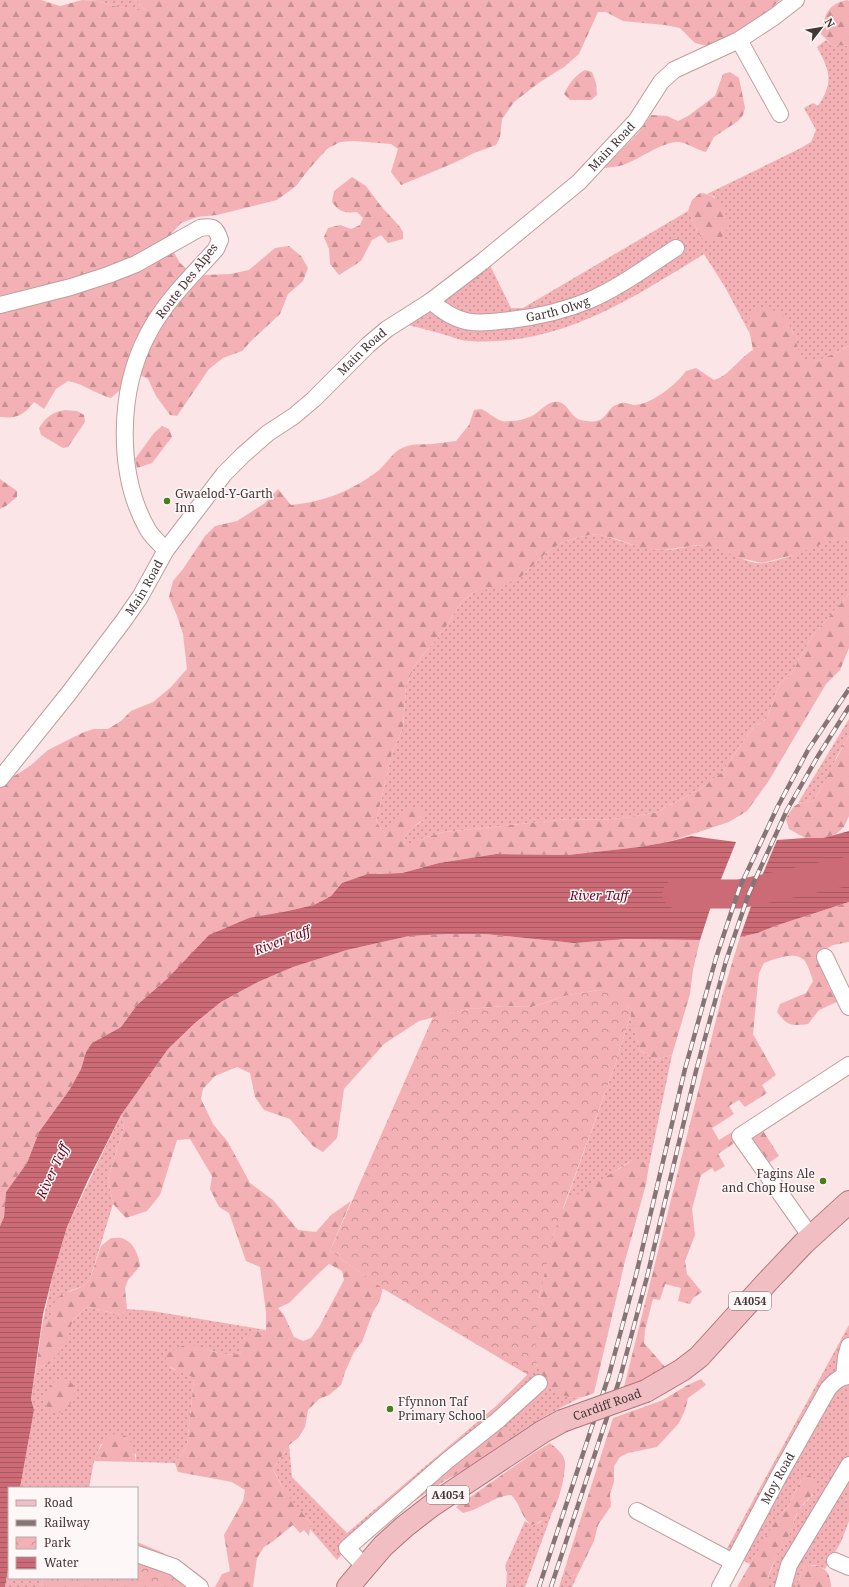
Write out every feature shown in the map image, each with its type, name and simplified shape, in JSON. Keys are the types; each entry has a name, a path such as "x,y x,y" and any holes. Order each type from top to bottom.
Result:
{"main road":[{"name":"Cardiff Road","path":"348,1587 383,1546 431,1506 542,1432 562,1421 646,1391 682,1370 699,1357 768,1281 811,1237 849,1202"}],"street":[{"name":"Main Road","path":"0,779 69,693 124,620 140,597 166,550 224,474 243,455 268,434 299,412 377,337 431,301 487,259 579,182 636,121 661,82 674,70 739,40 774,17 796,0"},
{"path":"739,40 780,114"},
{"name":"Route Des Alpes","path":"0,305 71,287 122,270 136,264 200,228 210,227 217,231 220,240 216,249 165,306 148,334 136,361 124,420 125,446 134,497 148,530 166,550"},
{"name":"Garth Olwg","path":"431,301 443,312 456,319 470,322 521,319 555,312 590,300 618,286 676,248"},
{"path":"825,957 849,1007"},
{"path":"811,1237 740,1136 849,1065"},
{"name":"Moy Road","path":"720,1587 780,1474 828,1389 834,1382 846,1376 846,1357 849,1346"},
{"path":"364,1567 347,1548 448,1460 497,1421 539,1383"},
{"path":"783,1587 788,1564 849,1465"},
{"path":"637,1511 733,1562"},
{"path":"138,1554 174,1568 187,1576 200,1587"}],"green space":[{"path":"0,0 41,0 60,6 82,0 98,1 113,6 146,11 135,0 780,0 750,27 711,47 695,43 680,28 623,21 606,12 598,12 579,54 564,67 540,82 514,102 502,119 500,137 496,145 401,185 391,172 398,149 391,144 354,141 340,142 327,149 296,186 277,200 217,215 197,217 181,223 171,234 172,249 180,263 190,272 204,275 230,274 249,270 275,248 289,246 301,256 308,268 303,281 288,294 280,314 242,351 223,358 209,369 177,416 170,415 156,396 148,379 142,376 132,380 111,398 79,384 68,381 56,389 44,409 34,402 27,410 16,417 0,417"},
{"path":"84,0 135,0 147,12 113,6 98,1"},
{"path":"847,0 849,1 849,46 832,45 821,34 825,16 835,5"},
{"path":"826,40 832,45 849,46 849,346 826,358 808,361 802,360 796,346 792,330 748,324 750,334 725,287 704,254 621,303 593,317 564,328 533,336 502,341 467,341 408,325 487,259 511,308 523,308 688,211 701,238 715,197 707,194 811,142 816,130 804,108 813,103 818,106 826,90 828,83 827,70 817,47"},
{"path":"585,70 592,72 596,83 597,95 591,100 570,100 564,94 572,80"},
{"path":"730,72 739,78 745,108 743,115 738,121 714,137 706,152 684,143 670,143 623,165 604,168 639,132 651,115 667,116 678,121 688,116 715,96 723,74"},
{"path":"352,177 366,186 381,206 400,227 403,232 403,239 388,243 381,235 372,240 361,261 339,275 330,264 329,249 324,237 328,228 340,225 351,229 360,225 363,218 357,212 343,212 332,202 334,191"},
{"path":"700,193 715,198 729,221 726,232 717,240 707,240 701,238 688,211 692,200"},
{"path":"763,308 775,311 786,319 793,332 802,359 807,361 819,360 849,346 849,541 845,538 826,542 797,554 762,563 736,557 715,547 698,545 664,550 645,549 596,534 579,537 561,543 545,554 522,576 507,585 475,592 463,600 445,628 415,665 406,686 403,727 392,753 376,822 385,833 395,818 403,812 420,807 428,813 407,833 404,843 410,846 423,838 444,832 569,819 601,820 631,817 657,812 702,788 722,772 752,729 767,718 779,685 792,673 812,636 849,594 849,648 840,670 826,684 768,782 747,811 729,822 668,842 639,847 568,855 496,854 439,863 402,873 379,873 343,883 331,896 314,905 283,912 168,978 137,1005 121,1027 92,1043 86,1052 81,1069 70,1089 39,1132 27,1163 6,1192 4,1217 0,1226 0,785 30,766 48,750 84,732 94,729 108,729 121,721 131,711 153,702 170,688 187,669 183,634 169,597 173,581 205,536 215,526 237,521 265,503 278,489 291,505 326,498 347,490 368,478 378,471 396,452 406,446 456,441 469,425 474,410 481,409 503,421 514,421 532,416 547,404 558,402 564,405 578,419 598,421 602,419 615,405 624,403 634,405 641,404 656,398 676,382 686,371 696,368 714,380 719,378 753,350 748,324 752,311"},
{"path":"65,410 77,411 84,415 85,422 68,447 63,448 41,435 39,428 50,416 56,412"},
{"path":"162,426 169,429 172,437 152,463 137,468 135,459 154,433"},
{"path":"0,479 17,491 17,497 0,509"},
{"path":"596,534 655,550 670,550 702,545 715,547 745,560 758,563 779,560 824,542 845,538 849,541 849,594 812,636 792,673 779,685 767,718 752,729 722,772 702,788 657,812 631,817 601,820 569,819 444,832 423,838 410,847 404,843 406,835 413,827 423,821 385,833 376,822 392,753 403,727 406,686 415,665 445,628 463,600 475,592 522,576 545,554 561,543 579,537"},
{"path":"849,719 849,736 837,756 829,775 813,801 798,803"},
{"path":"849,736 849,816 844,827 836,834 824,838 805,838 789,829 786,819 796,805 813,801"},
{"path":"849,902 849,942 833,945 824,950 828,985 837,1002 819,1010 808,1024 790,1024 777,1012 780,1004 806,993 813,981 806,963 798,957 786,956 764,963 759,973 753,1034 776,1075 762,1085 767,1093 745,1107 739,1100 729,1106 734,1114 712,1128 719,1140 732,1132 737,1141 718,1154 725,1166 715,1172 712,1168 701,1175 692,1209 695,1235 685,1261 687,1274 702,1292 693,1298 690,1304 678,1301 681,1288 665,1284 660,1300 653,1299 645,1330 644,1343 666,1368 632,1385 624,1387 722,996 740,937 758,933"},
{"path":"485,934 574,943 627,939 700,940 693,970 690,994 672,1055 655,1060 640,1050 628,1006 599,990 568,995 532,1007 504,1006 469,1009 419,1021 384,1044 344,1089 337,1138 323,1152 313,1146 290,1119 264,1110 255,1097 250,1073 237,1067 215,1076 203,1089 201,1099 213,1124 228,1142 250,1183 273,1200 298,1230 316,1232 331,1215 351,1201 330,1251 383,1288 380,1300 373,1312 362,1342 354,1352 341,1385 329,1395 319,1399 308,1410 305,1427 298,1438 289,1445 273,1469 285,1491 311,1523 309,1536 304,1530 300,1533 293,1525 264,1547 257,1558 253,1587 215,1587 222,1574 230,1571 224,1535 243,1501 245,1490 232,1482 178,1472 175,1463 187,1446 194,1378 165,1363 167,1354 178,1347 188,1345 221,1354 231,1355 242,1353 240,1345 244,1336 254,1331 266,1330 266,1312 260,1267 246,1261 229,1213 219,1207 210,1189 212,1176 190,1139 177,1140 160,1195 147,1211 126,1218 113,1204 108,1179 124,1127 121,1115 168,1049 195,1023 221,1002 258,982 293,967 347,950 409,936","holes":["329,1264 342,1271 344,1280 319,1327 311,1338 303,1341 294,1337 284,1315 278,1308 289,1303"]},
{"path":"599,990 616,992 628,1006 631,1014 614,1068 553,1236 539,1299 535,1337 537,1365 528,1375 382,1288 330,1251 433,1017 469,1009 504,1006 532,1007 568,995"},
{"path":"631,1014 640,1050 655,1060 672,1055 649,1165 641,1160 632,1160 574,1198 563,1210 614,1068"},
{"path":"121,1115 124,1127 108,1179 113,1204 90,1279 82,1287 71,1290 56,1301 50,1317 42,1326 53,1274 67,1227"},
{"path":"762,1129 779,1156 767,1164 749,1137"},
{"path":"632,1160 641,1160 649,1165 646,1184 625,1261 594,1393 585,1397 568,1397 556,1391 543,1377 538,1369 535,1352 537,1310 554,1232 560,1214 576,1195"},
{"path":"111,1238 121,1238 128,1241 137,1254 140,1266 128,1280 125,1288 127,1309 121,1315 88,1307 73,1320 63,1348 49,1364 36,1368 42,1326 50,1317 55,1301 62,1294 82,1287 90,1279 101,1246"},
{"path":"88,1307 121,1315 127,1309 152,1311 266,1330 254,1331 242,1353 233,1355 224,1354 207,1349 170,1368 184,1372 194,1378 187,1446 175,1463 136,1462 136,1454 101,1444 94,1461 89,1487 20,1487 34,1410 31,1399 36,1368 49,1364 73,1320"},
{"path":"849,1325 849,1521 841,1542 825,1569 815,1565 804,1565 797,1587 767,1587 767,1581 776,1556 790,1533 798,1510 813,1495 801,1480 788,1507 780,1515 750,1564 725,1552"},
{"path":"537,1365 542,1376 567,1397 580,1398 544,1417 510,1439 510,1431 485,1442 474,1449 442,1479 446,1480 356,1540 337,1560 310,1529 311,1523 288,1498 273,1469 289,1445 292,1477 347,1533 496,1406"},
{"path":"64,1378 73,1384 75,1393 69,1407 57,1414 49,1410 44,1401 46,1393 55,1380"},
{"path":"701,1379 706,1385 688,1398 685,1410 679,1423 657,1447 628,1453 620,1457 614,1466 614,1482 610,1494 611,1506 598,1525 594,1541 578,1574 569,1577 564,1571 613,1418 663,1400"},
{"path":"505,1428 510,1430 510,1439 479,1462 446,1480 442,1479 443,1474 495,1433"},
{"path":"116,1433 126,1436 133,1446 136,1462 94,1461 102,1445 108,1438"},
{"path":"550,1443 563,1456 565,1467 561,1490 554,1510 544,1519 532,1525 525,1518 517,1502 511,1495 498,1498 463,1513 456,1507 529,1456"},
{"path":"809,1475 816,1480 815,1490 797,1513 790,1534 772,1566 767,1587 737,1587 769,1531 780,1515 788,1507 801,1480"},
{"path":"552,1513 525,1587 506,1587 507,1573 505,1566 525,1521 532,1525 539,1523"},
{"path":"138,1542 161,1552 197,1573 209,1587 41,1587 43,1579 138,1579"},
{"path":"804,1565 816,1566 824,1569 829,1576 831,1587 797,1587"},
{"path":"8,1570 8,1579 43,1579 41,1587 5,1587"},
{"path":"564,1571 569,1577 578,1574 572,1587 559,1587"}],"water":[{"path":"849,831 849,902 758,933 740,937 761,878 777,840 823,838"},
{"path":"691,836 736,842 715,894 700,940 627,939 574,943 485,934 409,936 347,950 293,967 258,982 221,1002 195,1023 168,1049 121,1115 88,1180 67,1227 43,1314 31,1399 34,1410 20,1487 8,1487 8,1570 5,1587 0,1587 0,1226 4,1217 6,1192 27,1163 39,1132 70,1089 81,1069 86,1052 92,1043 121,1027 137,1005 168,978 209,935 249,918 314,905 331,896 342,883 368,874 402,873 439,863 496,854 568,855 639,847"}],"waterway":[{"name":"River Taff","path":"677,894 739,894 849,871"}],"railway":[{"path":"539,1587 609,1375 636,1275 685,1069 716,958 739,889 778,806 808,750 849,689"},
{"path":"551,1587 620,1378 647,1277 696,1071 726,961 749,893 787,810 818,756 849,707"}],"place":[{"name":"Gwaelod-Y-Garth Inn","path":"167,501"},
{"name":"Fagins Ale and Chop House","path":"823,1181"},
{"name":"Ffynnon Taf Primary School","path":"390,1409"}]}
